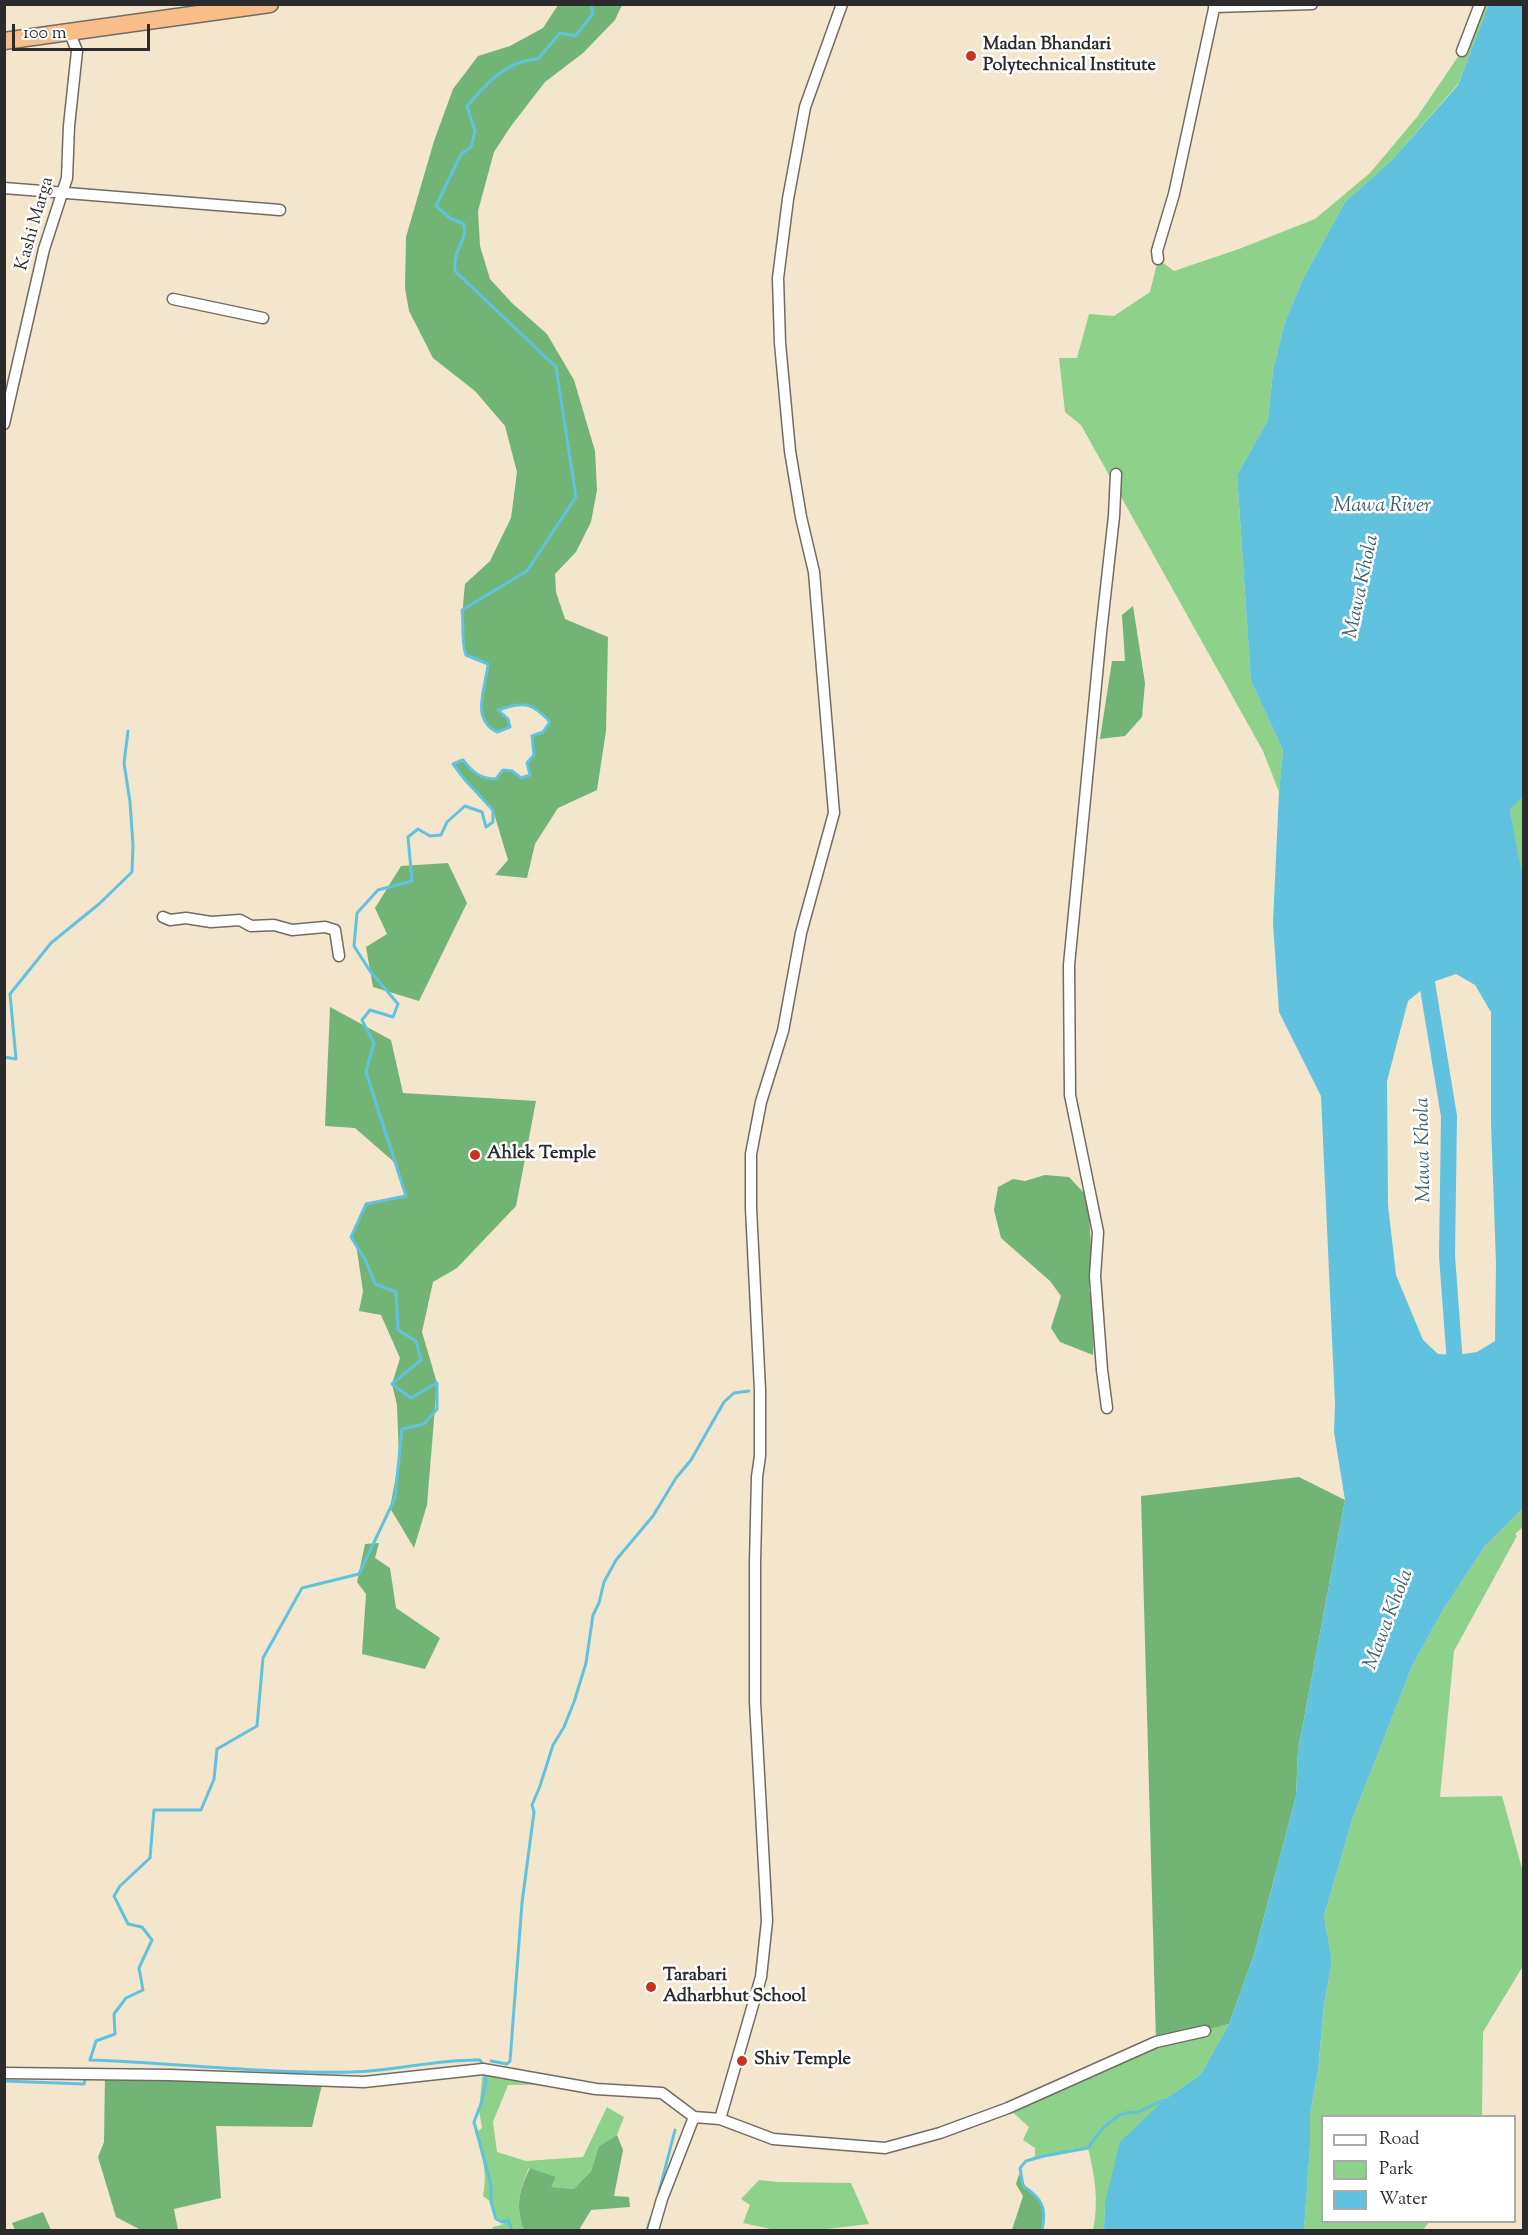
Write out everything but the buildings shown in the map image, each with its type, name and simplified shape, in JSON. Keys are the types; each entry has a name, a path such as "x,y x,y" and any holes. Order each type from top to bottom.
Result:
{"highway":[{"path":"4,41 270,4"}],"street":[{"path":"720,2119 761,1977 767,1920 755,1702 755,1563 757,1477 760,1457 760,1390 751,1208 751,1154 761,1102 783,1031 801,933 834,813 814,572 801,517 790,450 780,343 778,278 788,200 805,107 842,4"},
{"path":"1158,259 1157,251 1174,194 1215,6 1311,4"},
{"path":"1462,51 1480,4"},
{"name":"Kashi Marga","path":"4,424 44,249 67,178 69,126 77,51 69,31"},
{"path":"4,188 280,210"},
{"path":"173,299 263,318"},
{"path":"1107,1408 1095,1276 1098,1232 1070,1095 1069,965 1114,516 1116,474"},
{"path":"163,917 170,920 186,918 212,922 240,920 251,926 274,926 292,930 325,927 335,930 339,956"},
{"path":"4,2073 170,2075 364,2082 483,2069 596,2089 662,2093 694,2117 720,2119 773,2139 885,2148 940,2133 1008,2108 1156,2042 1205,2031"},
{"path":"653,2230 662,2199 694,2117"}],"green space":[{"path":"558,5 622,5 615,20 583,53 545,82 494,152 478,211 480,246 490,279 512,303 547,334 574,380 595,451 597,490 591,522 576,552 555,574 556,592 565,619 608,637 606,731 597,790 558,808 535,844 527,878 495,875 508,860 493,810 453,764 463,760 477,774 490,779 496,779 503,770 512,771 521,778 530,775 527,763 534,755 532,736 543,732 550,722 533,707 514,705 498,710 508,719 510,727 497,732 489,726 482,711 488,664 466,655 464,648 465,584 490,561 511,518 517,472 505,426 475,391 433,358 409,311 405,288 406,237 434,141 453,89 478,56 510,46 543,28"},
{"path":"1480,5 1489,5 1488,11 1458,84 1392,160 1345,202 1303,279 1285,322 1273,370 1268,420 1237,475 1251,681 1283,750 1279,792 1263,751 1081,425 1065,412 1059,358 1077,358 1089,314 1114,316 1150,292 1158,259 1174,271 1239,249 1315,219 1370,173 1417,117 1462,51"},
{"path":"1133,606 1145,683 1142,717 1125,736 1100,739 1112,661 1125,661 1122,615"},
{"path":"1523,795 1523,886 1510,810"},
{"path":"448,863 467,903 419,1001 373,987 366,947 387,934 375,908 401,866"},
{"path":"330,1007 391,1040 403,1093 536,1101 516,1206 457,1268 433,1282 422,1332 437,1383 427,1505 414,1548 390,1508 399,1460 397,1405 392,1384 400,1358 381,1315 359,1311 363,1291 356,1244 351,1237 366,1204 406,1196 394,1162 355,1128 325,1126"},
{"path":"1045,1175 1069,1177 1085,1194 1089,1212 1092,1263 1089,1291 1096,1298 1093,1355 1060,1342 1051,1328 1061,1296 1050,1281 1001,1238 994,1210 998,1187 1013,1179 1025,1181"},
{"path":"1299,1477 1345,1500 1298,1751 1296,1796 1254,1955 1229,2024 1156,2042 1141,1496"},
{"path":"1523,1508 1523,1527 1515,1534 1517,1536 1454,1651 1440,1797 1502,1796 1523,1872 1523,1966 1483,2032 1482,2115 1321,2115 1321,2223 1428,2223 1423,2230 1304,2230 1310,2114 1332,1961 1324,1916 1353,1817 1413,1664 1443,1610 1485,1546"},
{"path":"379,1543 375,1558 390,1568 396,1608 440,1638 425,1669 362,1654 366,1594 357,1582 365,1544"},
{"path":"1229,2024 1201,2074 1164,2100 1105,2203 1104,2230 1093,2230 1096,2209 1095,2189 1088,2148 1026,2161 1035,2156 1035,2148 1023,2140 1029,2127 1008,2108 1156,2042"},
{"path":"483,2069 564,2084 508,2085 493,2122 497,2152 526,2161 583,2157 607,2107 624,2117 617,2135 599,2146 591,2171 574,2189 550,2187 556,2177 529,2168 519,2199 524,2230 492,2230 493,2227 504,2224 496,2219 491,2202 483,2196 485,2172 476,2133 482,2128 479,2111"},
{"path":"105,2075 323,2080 312,2127 216,2126 221,2198 174,2209 178,2230 141,2230 116,2217 98,2157 104,2142"},
{"path":"617,2135 623,2150 614,2196 629,2197 630,2207 591,2210 579,2230 524,2230 519,2206 523,2184 530,2168 556,2177 551,2187 574,2189 591,2171 599,2146"},
{"path":"1019,2174 1041,2202 1044,2217 1042,2230 1012,2230 1023,2196 1016,2184"},
{"path":"759,2180 851,2183 869,2224 818,2230 775,2230 743,2223 750,2205 741,2199"},
{"path":"43,2212 51,2230 15,2230 12,2223"}],"water":[{"name":"Mawa River","path":"1489,5 1524,5 1524,795 1510,810 1524,886 1523,1508 1485,1546 1443,1610 1413,1664 1353,1817 1324,1916 1332,1961 1310,2114 1304,2230 1104,2230 1105,2203 1120,2142 1164,2100 1201,2074 1229,2024 1254,1955 1296,1796 1298,1751 1345,1500 1334,1432 1335,1404 1321,1096 1279,1012 1273,923 1283,750 1251,681 1237,475 1268,420 1273,370 1285,322 1303,279 1345,202 1392,160 1458,85","holes":["1456,974 1475,985 1491,1012 1491,1123 1496,1263 1495,1341 1477,1352 1457,1355 1438,1354 1423,1340 1396,1275 1388,1205 1387,1081 1408,1001 1430,983"]}],"waterway":[{"path":"482,2063 480,2060 464,2060 368,2071 319,2072 90,2060 96,2041 115,2034 114,2014 126,1998 143,1990 139,1968 152,1940 142,1927 128,1924 114,1896 120,1886 150,1858 154,1810 201,1810 214,1779 217,1749 257,1726 263,1658 302,1588 359,1574 395,1498 402,1429 424,1424 437,1409 437,1383 411,1398 392,1384 421,1360 416,1341 398,1330 396,1292 375,1284 366,1261 351,1237 366,1204 406,1196 366,1072 374,1043 362,1020 370,1010 393,1017 398,1004 370,971 354,946 357,913 378,890 412,881 408,837 418,829 430,836 441,835 447,822 465,806 482,812 486,827 493,822 493,810 453,764 463,760 477,774 490,779 496,779 503,770 512,771 521,778 530,775 527,763 534,755 532,736 543,732 550,722 532,707 514,705 498,710 508,719 510,727 497,732 489,726 482,711 488,664 466,655 462,610 527,571 576,497 556,367 455,271 456,257 464,236 464,224 450,218 436,206 461,154 471,147 475,131 467,106 490,81 507,68 527,60 538,59 560,33 575,36 593,14 591,4"},
{"path":"4,1057 16,1059 10,994 51,943 99,904 132,872 130,802 124,763 128,731"},
{"name":"Mawa Khola","path":"1424,964 1449,1116 1447,1256 1456,1377"},
{"path":"491,2061 507,2064 510,2061 522,1903 534,1812 532,1805 553,1745 564,1727 574,1702 586,1663 593,1615 599,1603 604,1582 616,1560 653,1516 676,1478 691,1460 724,1402 734,1393 749,1391"},
{"path":"485,2073 486,2082 482,2101 474,2122 491,2185 491,2202 496,2219 502,2222 508,2220 512,2230"},
{"path":"4,2081 84,2084 85,2079"},
{"path":"1042,2230 1044,2216 1042,2204 1023,2186 1020,2168 1026,2161 1088,2148 1102,2129 1115,2118 1129,2112 1136,2113 1164,2100"},
{"path":"659,2192 675,2130"},
{"path":"647,2230 651,2218"}],"place":[{"name":"Madan Bhandari Polytechnical Institute","path":"971,56"},
{"name":"Ahlek Temple","path":"475,1155"},
{"name":"Tarabari Adharbhut School","path":"651,1987"},
{"name":"Shiv Temple","path":"742,2061"}]}
